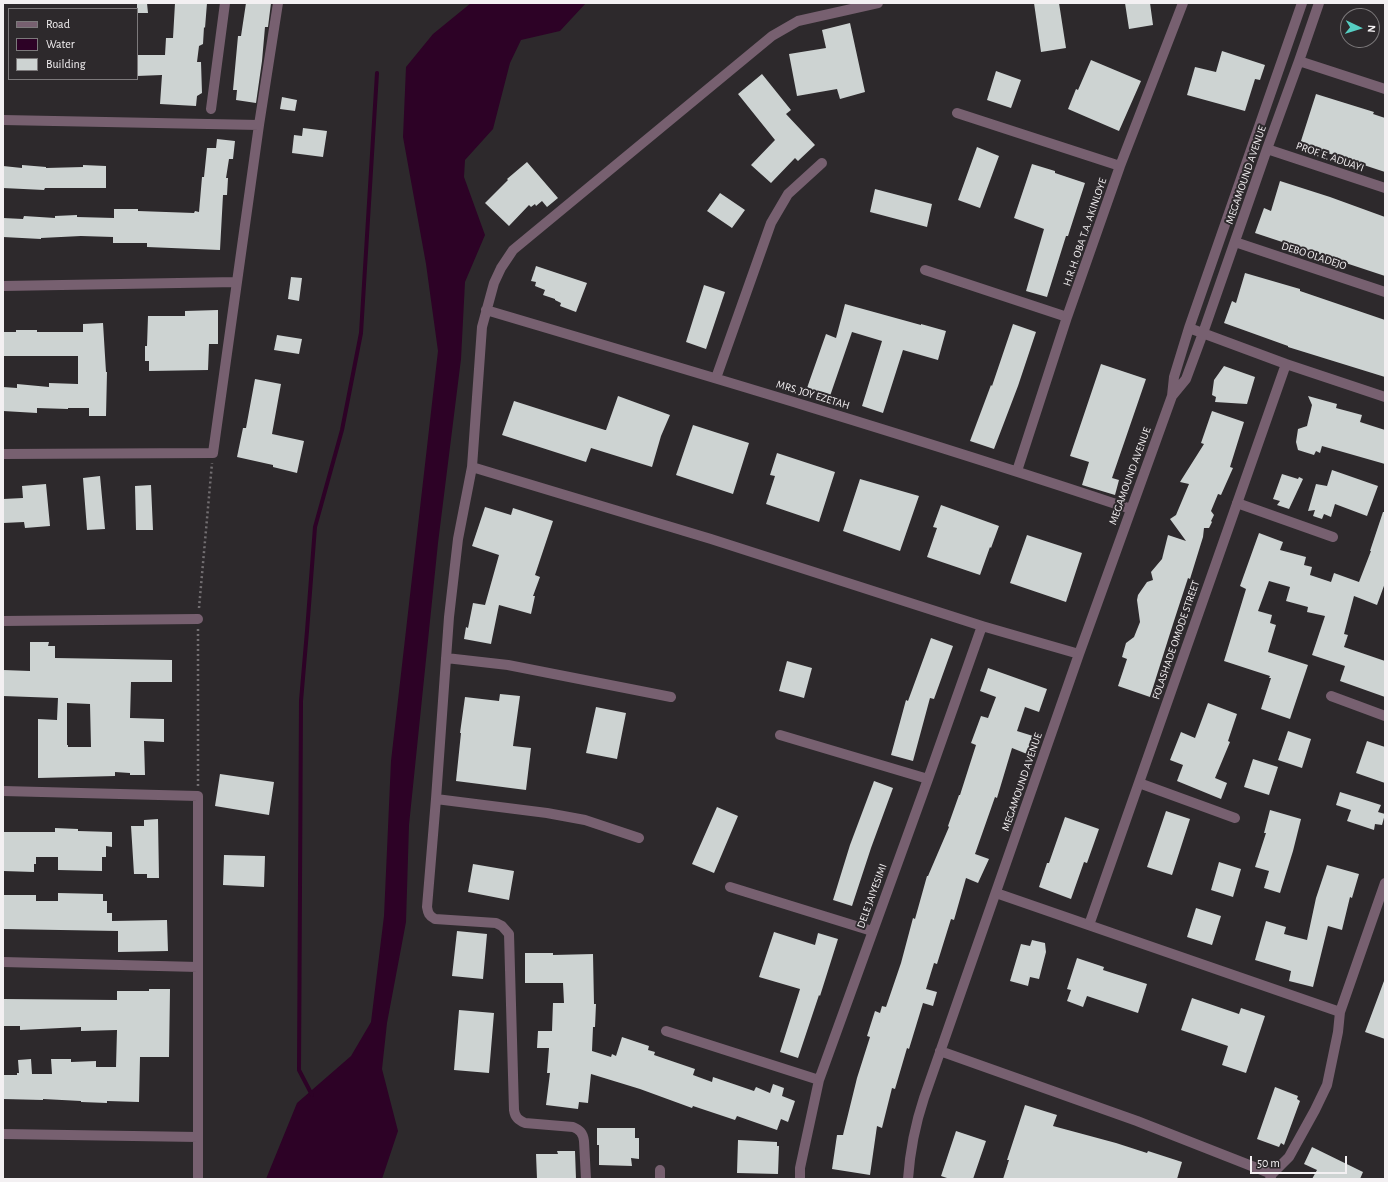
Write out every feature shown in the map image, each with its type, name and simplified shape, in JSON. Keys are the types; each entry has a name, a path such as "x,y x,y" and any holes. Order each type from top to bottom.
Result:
{"street":[{"path":"211,109 225,3"},
{"path":"3,454 213,453 259,125 278,3"},
{"path":"586,1179 584,1141 583,1135 579,1129 573,1127 525,1123 515,1116 509,934 502,926 496,923 435,919 430,917 427,906 446,658 458,539 472,467 482,326 494,283 500,268 512,250 772,36 798,21 878,3"},
{"name":"H.R.H. OBA T.A. AKINLOYE","path":"1017,471 1067,317 1120,166 1182,3"},
{"name":"MEGAMOUND AVENUE","path":"908,1179 909,1160 915,1124 1079,654 1172,396 1174,377 1189,328 1302,3"},
{"name":"MEGAMOUND AVENUE","path":"1172,396 1186,379 1319,3"},
{"path":"1299,61 1385,89"},
{"path":"957,113 1120,166"},
{"path":"3,120 259,125"},
{"name":"PROF. E. ADUAYI","path":"1267,148 1385,188"},
{"path":"716,378 771,223 788,194 822,163"},
{"name":"DEBO OLADEJO","path":"1235,242 1385,292"},
{"path":"926,270 1067,317"},
{"path":"3,286 237,282"},
{"name":"MRS. JOY EZETAH","path":"486,310 716,378 1017,471 1131,509"},
{"path":"1189,328 1286,364 1385,397"},
{"name":"FOLASHADE OMODE STREET","path":"1089,925 1286,364"},
{"path":"472,467 711,539 982,626 1079,654"},
{"path":"1238,503 1333,537"},
{"path":"3,621 198,619"},
{"name":"DELE JAIYESIMI","path":"800,1179 800,1168 819,1080 982,626"},
{"path":"446,658 508,665 671,697"},
{"path":"1331,696 1385,716"},
{"path":"780,735 928,779"},
{"path":"1139,784 1235,818"},
{"path":"3,791 198,796 198,1179"},
{"path":"436,799 585,820 639,838"},
{"path":"940,1051 1137,1121 1271,1176 1289,1157 1315,1110 1327,1084 1338,1032 1340,1012 1385,883"},
{"path":"730,887 872,931"},
{"path":"996,893 1340,1012"},
{"path":"3,962 198,967"},
{"path":"666,1031 819,1080"},
{"path":"3,1134 198,1137"}],"water":[{"path":"471,3 586,3 560,31 521,40 510,63 493,129 465,160 464,177 485,235 465,282 461,359 438,543 409,825 406,922 387,1023 382,1069 398,1131 382,1179 266,1179 297,1103 351,1056 371,1022 384,916 391,761 438,351 426,264 403,137 406,67 433,34"}],"building":[{"path":"137,3 147,3 148,13 138,13"},
{"path":"175,3 207,3 203,44 199,46 197,62 201,62 202,93 197,96 196,106 160,104 162,75 138,76 138,55 165,55 166,38 173,38"},
{"path":"246,3 271,3 268,27 265,27 256,103 236,100 237,90 233,90 238,36 241,36"},
{"path":"1034,3 1059,3 1066,48 1041,52"},
{"path":"1125,3 1150,3 1153,25 1129,29"},
{"path":"850,23 865,92 840,99 837,89 797,96 789,54 826,48 822,30"},
{"path":"1222,51 1265,65 1260,80 1255,79 1245,111 1187,95 1195,67 1216,72"},
{"path":"1091,60 1141,81 1119,131 1068,109 1076,89 1078,90"},
{"path":"996,71 1021,80 1011,108 987,100"},
{"path":"762,74 791,110 786,114 815,145 798,161 795,158 771,183 751,165 775,140 738,94"},
{"path":"1316,94 1374,112 1373,114 1385,118 1385,172 1300,144"},
{"path":"282,97 297,100 295,111 280,109"},
{"path":"303,128 327,131 323,157 292,153 294,135 302,136"},
{"path":"217,139 235,141 233,159 229,159 226,178 228,178 227,195 223,195 220,250 147,247 147,243 113,243 113,237 81,236 41,239 3,237 3,218 23,219 24,216 55,218 55,216 77,215 77,217 114,218 114,209 199,212 202,177 204,177 207,148 216,148"},
{"path":"977,147 999,156 980,208 958,200"},
{"path":"527,162 558,198 547,207 542,201 536,206 535,204 531,207 529,205 509,226 485,203 508,180 507,179"},
{"path":"1032,164 1085,183 1068,236 1066,236 1047,297 1026,291 1044,229 1014,218"},
{"path":"22,165 46,168 83,167 83,165 106,166 106,188 45,188 44,190 3,188 3,166 22,168"},
{"path":"1280,181 1385,217 1385,276 1255,233 1264,208 1271,211"},
{"path":"875,189 932,204 927,227 870,212"},
{"path":"720,193 745,210 732,228 707,211"},
{"path":"536,266 587,283 576,312 560,306 561,303 555,299 543,295 545,290 535,286 536,282 531,281"},
{"path":"1245,273 1300,289 1300,291 1385,320 1385,377 1288,347 1224,323 1232,301 1236,303"},
{"path":"291,277 302,278 299,301 288,299"},
{"path":"704,285 725,292 706,349 686,342"},
{"path":"845,304 946,331 938,360 903,350 883,413 862,406 882,341 852,332 830,396 807,388 826,334 836,338"},
{"path":"218,310 218,344 209,344 208,370 149,371 149,361 145,361 148,316 185,316 185,311"},
{"path":"103,323 107,372 106,416 89,416 89,408 37,408 37,413 3,411 3,387 17,388 17,384 49,387 49,383 78,384 78,356 3,356 3,332 16,332 16,330 37,330 37,332 83,332 83,324"},
{"path":"1013,324 1036,332 1018,386 994,449 970,441 991,385 992,386"},
{"path":"277,335 302,339 299,354 274,350"},
{"path":"1101,364 1146,379 1112,478 1119,480 1115,495 1082,485 1089,462 1070,456"},
{"path":"1224,366 1255,377 1247,404 1215,402 1216,397 1212,395 1214,380"},
{"path":"255,379 281,384 272,434 304,441 297,473 273,467 273,465 237,457 243,428 246,428"},
{"path":"618,396 670,415 661,436 652,467 591,448 586,462 502,435 514,401 606,430"},
{"path":"1308,396 1337,404 1336,408 1362,415 1360,422 1385,430 1385,464 1322,446 1320,453 1316,451 1314,455 1298,450 1296,442 1298,429 1307,426 1312,405"},
{"path":"1212,411 1244,422 1230,467 1233,468 1221,495 1218,494 1211,511 1214,515 1211,521 1212,522 1209,528 1204,528 1203,537 1190,579 1188,578 1150,697 1118,686 1127,659 1122,657 1126,643 1134,637 1140,622 1137,600 1138,595 1147,582 1153,580 1151,572 1162,559 1168,535 1186,541 1170,519 1176,515 1189,484 1180,482 1204,444 1201,443"},
{"path":"693,425 749,443 733,494 676,475"},
{"path":"777,453 835,472 819,522 766,504 775,476 770,475"},
{"path":"1332,470 1378,486 1367,516 1335,504 1331,517 1324,514 1322,519 1313,516 1315,510 1308,511 1316,484 1327,486"},
{"path":"1282,474 1303,479 1289,509 1277,505 1280,501 1273,499"},
{"path":"100,476 105,529 87,530 83,478"},
{"path":"860,479 919,496 900,551 843,531"},
{"path":"46,484 50,526 25,528 24,522 3,523 3,499 23,498 22,486"},
{"path":"151,485 153,530 136,530 135,486"},
{"path":"941,505 999,526 980,575 927,557 937,528 933,527"},
{"path":"485,507 511,515 513,508 553,521 535,575 540,577 533,596 535,596 531,614 499,605 491,644 464,639 466,627 468,628 473,603 485,605 499,555 472,546"},
{"path":"1383,512 1385,512 1385,583 1377,605 1354,596 1344,634 1348,635 1344,647 1385,661 1385,697 1340,681 1345,666 1312,655 1325,616 1307,612 1308,607 1286,601 1290,587 1269,581 1258,611 1272,615 1270,623 1276,625 1268,652 1308,665 1290,719 1261,709 1271,678 1269,678 1270,676 1224,661 1246,589 1240,586 1259,533 1283,542 1280,550 1306,557 1304,565 1312,567 1310,575 1331,582 1334,573 1359,582 1371,551"},
{"path":"1027,535 1082,553 1066,602 1010,583"},
{"path":"931,638 953,646 934,699 930,698 913,761 891,755 906,700 908,701"},
{"path":"30,642 49,642 48,646 55,646 55,658 172,660 172,682 131,682 130,718 164,719 164,742 144,741 145,775 130,775 130,773 115,772 115,776 38,778 38,719 57,720 58,698 3,696 3,670 30,671","holes":["67,703 90,704 91,747 68,747"]},
{"path":"787,661 812,668 804,698 779,691"},
{"path":"988,668 1047,689 1039,712 1025,707 1017,731 1033,736 1027,754 1012,748 997,798 995,797 975,854 989,859 978,883 966,878 954,920 951,919 937,964 934,963 926,989 937,992 933,1006 923,1003 909,1049 907,1048 895,1089 892,1088 882,1128 877,1126 870,1175 832,1169 837,1135 843,1135 857,1078 870,1037 867,1036 875,1011 880,1013 882,1006 886,1007 901,963 913,918 915,919 927,876 949,827 948,826 960,795 976,745 971,743 981,716 988,718 996,697 980,691"},
{"path":"500,694 520,696 513,746 531,748 526,790 456,781 465,697 499,701"},
{"path":"1208,703 1237,714 1228,741 1230,742 1215,778 1227,783 1221,799 1177,781 1183,765 1170,760 1181,732 1195,738"},
{"path":"596,707 626,713 617,759 586,753"},
{"path":"1288,731 1311,739 1302,768 1278,760"},
{"path":"1367,741 1385,747 1385,783 1356,773"},
{"path":"1253,759 1278,767 1269,795 1244,787"},
{"path":"220,774 274,782 269,815 215,806"},
{"path":"874,781 893,788 852,906 833,900 850,845"},
{"path":"1340,792 1381,805 1378,812 1385,814 1382,825 1375,824 1374,830 1347,821 1351,810 1336,805"},
{"path":"717,807 738,816 714,873 692,864"},
{"path":"1270,810 1301,819 1280,893 1264,888 1269,871 1255,867 1266,833 1264,833"},
{"path":"1166,811 1190,819 1172,875 1147,867"},
{"path":"1065,817 1099,829 1087,863 1084,862 1071,899 1039,887"},
{"path":"158,819 159,878 147,878 147,874 134,874 131,826 144,826 144,820"},
{"path":"55,828 78,829 78,831 112,832 112,847 106,846 106,857 102,857 102,871 58,870 58,857 36,857 34,872 3,871 3,832 55,832"},
{"path":"224,855 265,856 264,887 223,885"},
{"path":"1219,862 1241,869 1233,897 1211,890"},
{"path":"473,864 514,871 509,900 468,892"},
{"path":"1327,865 1359,874 1352,898 1350,897 1342,930 1328,926 1313,987 1289,981 1291,971 1255,960 1266,921 1286,927 1284,934 1307,940 1316,898"},
{"path":"58,893 103,894 103,901 107,901 107,913 112,913 112,921 167,920 168,951 118,952 118,931 3,929 3,895 36,895 36,901 58,901"},
{"path":"1196,908 1221,916 1212,945 1187,937"},
{"path":"457,931 487,934 483,979 452,976"},
{"path":"774,932 815,945 818,933 838,939 798,1058 780,1052 800,989 759,977"},
{"path":"1032,940 1045,943 1046,952 1039,979 1030,977 1028,986 1010,981 1021,944 1030,946"},
{"path":"525,953 553,953 553,955 593,954 594,1004 596,1004 592,1051 611,1057 612,1054 616,1056 622,1037 649,1046 648,1050 655,1052 654,1055 695,1069 693,1075 712,1082 713,1077 754,1091 756,1087 770,1093 773,1084 784,1088 782,1096 795,1101 788,1122 781,1119 777,1130 737,1116 735,1120 693,1106 692,1108 640,1089 591,1074 588,1103 579,1102 578,1109 546,1105 550,1073 547,1073 549,1048 537,1048 538,1031 552,1031 553,1003 564,1003 563,983 525,983"},
{"path":"1077,958 1104,967 1103,970 1147,984 1138,1013 1087,996 1083,1007 1067,1001 1071,990 1067,989"},
{"path":"1385,981 1385,1039 1365,1032"},
{"path":"149,989 170,989 169,1057 140,1057 139,1102 107,1101 107,1103 43,1099 3,1099 3,1075 17,1075 17,1073 19,1073 18,1060 31,1059 32,1074 52,1074 51,1059 71,1059 71,1062 96,1061 96,1067 116,1067 117,1030 81,1031 81,1027 20,1030 20,1026 3,1026 3,999 117,1000 117,991 149,991"},
{"path":"1192,998 1239,1014 1241,1008 1265,1016 1246,1073 1222,1065 1228,1046 1181,1030"},
{"path":"459,1010 494,1013 489,1073 454,1070"},
{"path":"1275,1087 1298,1096 1297,1099 1300,1101 1284,1145 1281,1143 1279,1147 1257,1139"},
{"path":"1025,1105 1057,1115 1053,1126 1147,1153 1148,1151 1182,1162 1177,1179 1003,1179 1009,1160 1007,1160"},
{"path":"597,1128 635,1128 635,1138 639,1138 639,1159 631,1158 632,1166 599,1165"},
{"path":"956,1131 986,1141 973,1179 950,1179 941,1176"},
{"path":"738,1140 777,1142 777,1146 779,1146 778,1174 737,1173"},
{"path":"1312,1147 1363,1172 1360,1179 1312,1179 1317,1170 1304,1164"},
{"path":"557,1151 575,1151 576,1179 537,1179 536,1154 558,1154"}],"waterway":[{"path":"312,1095 299,1070 301,701 315,527 342,430 361,333 377,73"}]}
